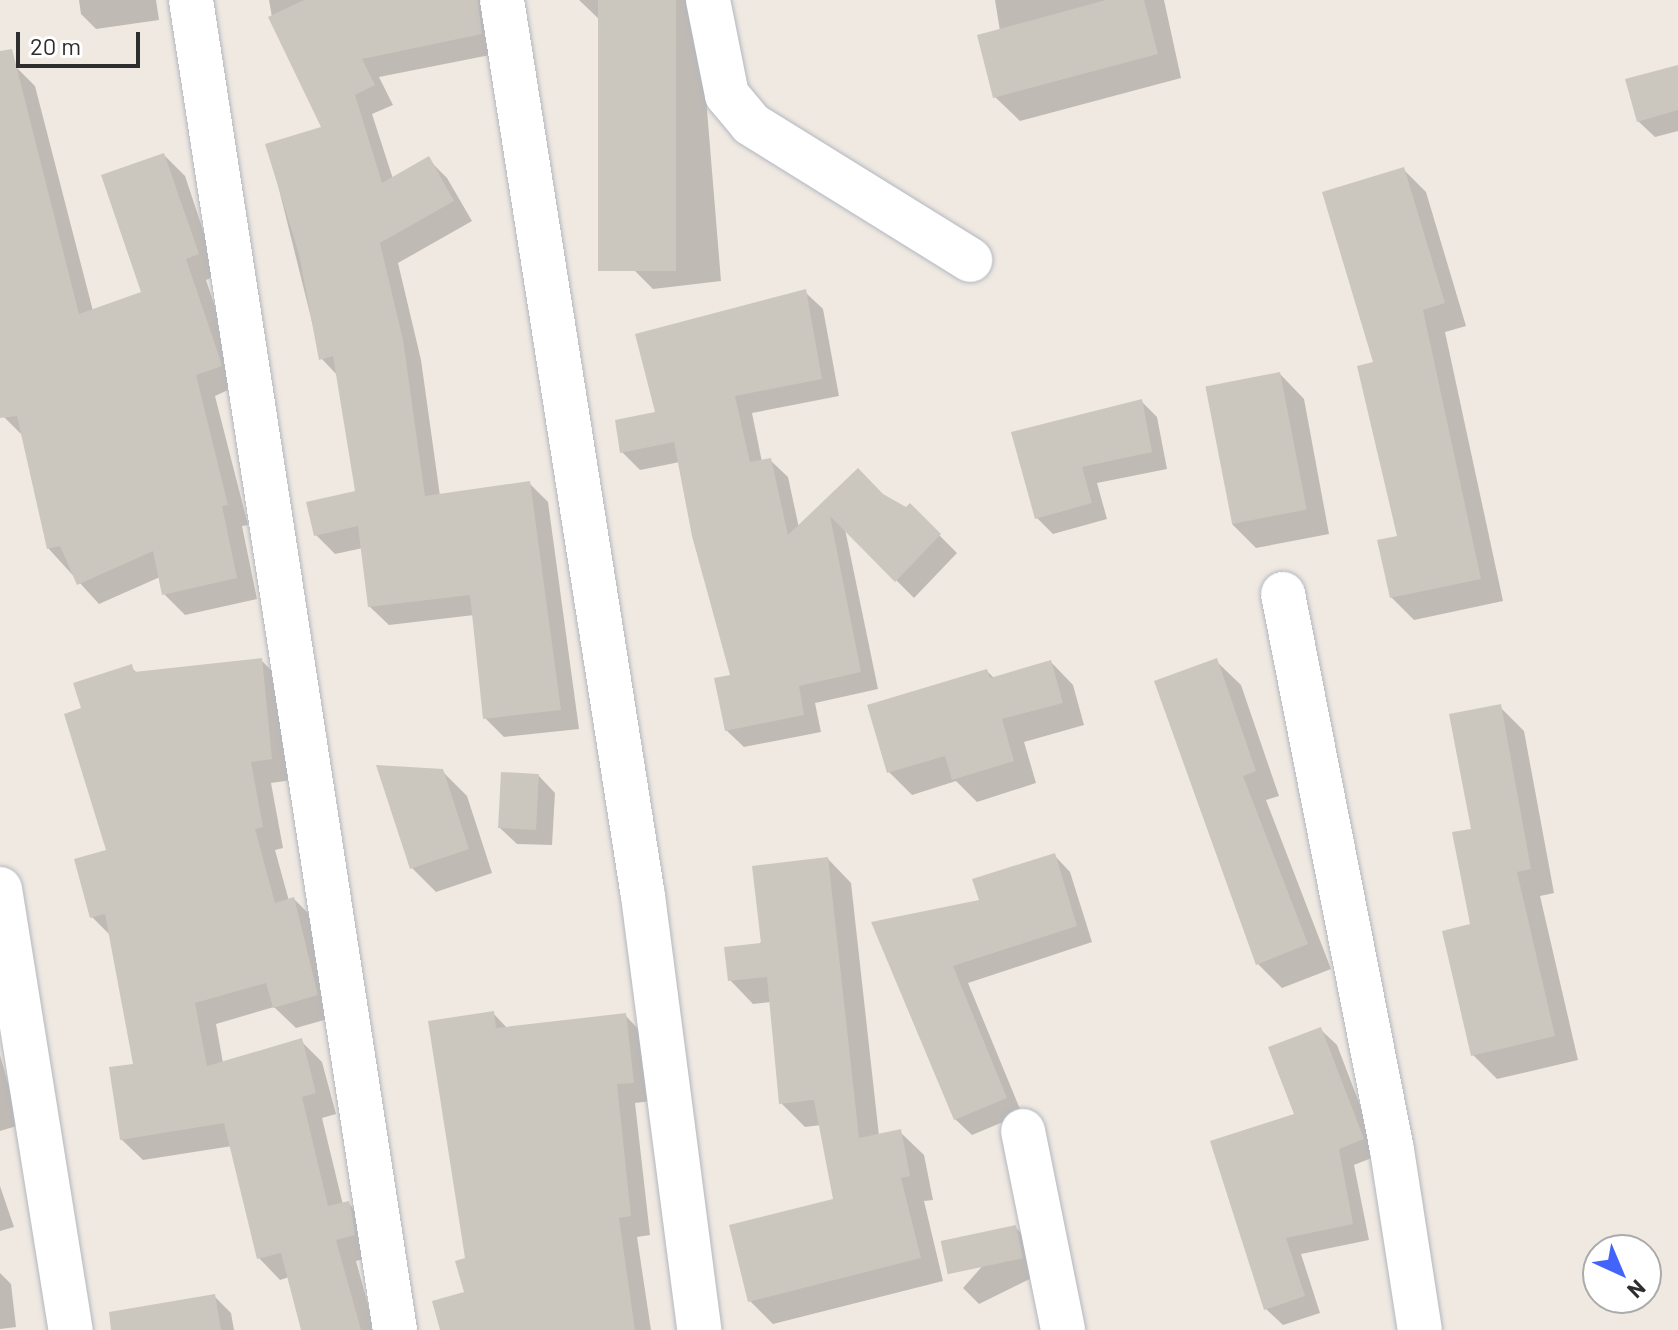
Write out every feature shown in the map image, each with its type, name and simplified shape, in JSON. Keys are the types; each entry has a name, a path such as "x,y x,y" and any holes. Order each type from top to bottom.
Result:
{"street":[{"path":"191,0 395,1330"},
{"path":"502,0 643,896 699,1330"},
{"path":"708,0 727,95 751,124 970,260"},
{"path":"1283,594 1392,1150 1420,1330"},
{"path":"0,889 71,1330"},
{"path":"1023,1131 1063,1330"}],"building":[{"path":"304,0 478,0 482,34 362,59 375,85 355,95 382,183 429,156 454,201 380,243 403,340 425,496 530,481 561,710 483,719 470,595 368,607 358,526 314,536 306,502 355,491 333,356 319,360 299,254 265,144 321,127 268,17"},
{"path":"598,0 676,0 676,271 598,271"},
{"path":"1106,0 1144,0 1158,54 993,98 977,35"},
{"path":"12,49 79,314 141,292 101,175 164,153 199,254 186,259 222,366 196,375 228,505 222,506 237,578 162,595 153,551 77,585 60,546 47,549 17,416 0,418 0,51"},
{"path":"1678,65 1678,110 1637,122 1625,79"},
{"path":"1404,167 1445,303 1423,310 1481,579 1390,598 1377,540 1397,536 1357,366 1373,362 1322,192"},
{"path":"806,289 822,379 735,396 750,462 771,458 788,535 858,468 883,494 906,507 910,503 941,534 895,582 830,516 861,672 799,686 804,715 725,731 714,678 730,675 692,536 674,442 620,453 615,420 655,412 635,334"},
{"path":"1280,372 1307,509 1232,524 1205,387"},
{"path":"1142,399 1152,452 1082,467 1092,503 1035,519 1011,432"},
{"path":"262,658 272,759 251,762 263,827 255,829 275,903 294,897 318,995 273,1008 266,983 195,1003 207,1066 302,1038 316,1093 302,1097 328,1206 349,1201 352,1213 355,1235 336,1240 361,1330 301,1330 281,1253 257,1259 224,1123 120,1140 109,1067 133,1064 105,914 90,918 74,859 106,850 64,714 81,708 73,683 132,664 134,672"},
{"path":"1217,658 1256,771 1243,776 1308,944 1256,965 1154,681"},
{"path":"1051,660 1063,703 1002,719 1014,761 952,780 945,756 887,773 867,705 987,669 990,678"},
{"path":"1501,704 1531,869 1517,872 1555,1036 1471,1056 1442,931 1470,924 1452,832 1471,829 1449,714"},
{"path":"376,765 443,769 469,849 410,869"},
{"path":"501,772 539,774 536,830 498,828"},
{"path":"1055,853 1077,926 953,966 1007,1098 954,1120 871,922 979,900 972,879"},
{"path":"828,857 859,1138 901,1129 910,1176 901,1178 921,1258 748,1302 729,1225 833,1199 814,1100 779,1104 767,977 728,981 724,947 761,943 752,866"},
{"path":"494,1011 496,1028 626,1013 634,1083 617,1084 631,1216 619,1218 635,1330 440,1330 432,1301 464,1292 455,1261 465,1258 428,1021"},
{"path":"1321,1027 1364,1139 1339,1149 1353,1224 1286,1238 1305,1296 1264,1310 1210,1141 1294,1114 1268,1047"},
{"path":"1016,1225 1023,1258 948,1274 941,1241"},
{"path":"215,1294 221,1330 111,1330 109,1312"}]}
